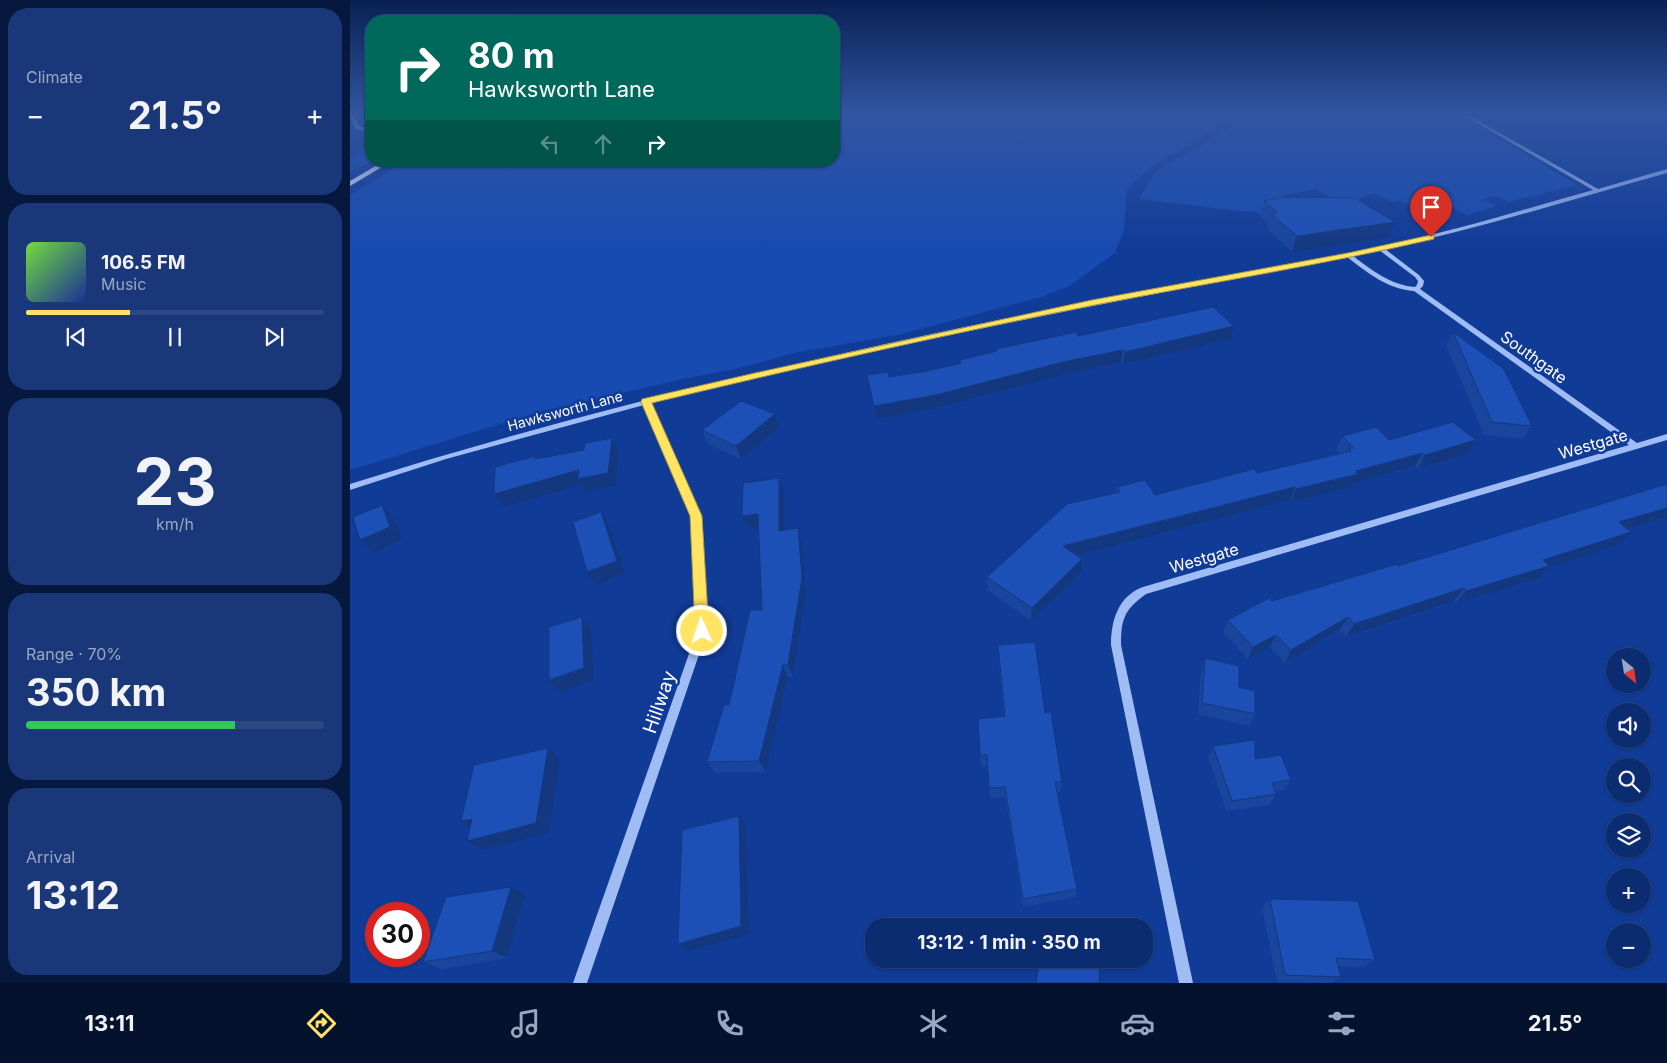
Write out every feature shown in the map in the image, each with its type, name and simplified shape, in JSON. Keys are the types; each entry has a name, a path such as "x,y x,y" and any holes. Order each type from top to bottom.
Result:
{"main road":[{"path":"350,184 379,167"}],"street":[{"path":"1541,158 1599,191"},
{"name":"Hawksworth Lane","path":"350,487 444,457 646,402 755,376 1092,303 1348,255 1431,237 1667,171"},
{"path":"1380,248 1418,276 1421,281 1420,286 1416,290"},
{"name":"Southgate","path":"1348,255 1385,282 1405,289 1416,290 1636,446"},
{"name":"Hillway","path":"580,983 702,631 696,516 646,402"},
{"name":"Westgate","path":"1186,983 1116,645 1118,615 1128,601 1143,591 1667,437"}],"shaded area":[{"path":"350,158 365,158 365,164 350,172"},
{"path":"840,158 1166,158 1151,167 1127,189 1124,231 1115,253 1069,286 1041,297 902,334 799,352 735,369 546,410 350,470 350,195 397,167 840,167"},
{"path":"1179,158 1532,158 1577,185 1508,202 1496,196 1483,199 1497,206 1467,215 1444,203 1432,206 1454,217 1444,221 1400,201 1393,202 1373,193 1356,201 1344,203 1316,189 1285,195 1283,202 1261,216 1256,212 1139,199 1152,177 1163,167"}],"building":[{"path":"1285,197 1355,198 1395,222 1297,236 1271,214 1277,213 1264,201"},
{"path":"1213,307 1234,326 1125,352 1123,350 1063,362 936,395 874,406 867,375 888,372 889,377 927,371 961,363 960,360 997,351 996,349 1076,332 1078,336"},
{"path":"1453,332 1504,369 1532,426 1492,422"},
{"path":"741,401 775,414 736,446 702,430"},
{"path":"1453,422 1476,440 1425,455 1423,453 1356,471 1358,474 1296,489 1295,487 1063,546 1082,559 1032,608 987,577 1067,504 1120,492 1117,487 1145,480 1155,495 1254,469 1257,473 1351,451 1349,449 1354,448 1342,436 1376,427 1389,440"},
{"path":"612,438 608,473 577,479 579,470 494,494 495,467 535,456 535,459 584,450 585,443"},
{"path":"779,478 779,531 798,528 802,578 788,665 783,665 759,761 707,762 724,705 729,705 750,610 762,610 758,514 742,516 743,483"},
{"path":"1667,484 1667,508 1619,522 1631,532 1543,560 1549,566 1466,591 1464,588 1354,624 1348,617 1291,650 1276,635 1253,647 1228,620 1269,598 1272,601 1397,564 1398,566"},
{"path":"382,505 390,527 360,540 353,517"},
{"path":"601,512 617,561 587,572 573,522"},
{"path":"582,617 584,668 549,680 549,627"},
{"path":"1035,642 1045,713 1051,712 1062,782 1055,782 1077,889 1023,899 1005,787 989,788 987,755 980,755 978,719 1005,716 998,645"},
{"path":"1205,658 1239,666 1239,687 1255,691 1255,714 1202,703"},
{"path":"1255,740 1255,759 1281,755 1291,780 1272,783 1276,794 1232,801 1213,746"},
{"path":"548,748 536,823 467,841 472,819 461,821 474,765"},
{"path":"739,816 741,926 678,944 682,830"},
{"path":"511,887 492,951 430,961 430,942 446,897"},
{"path":"1270,899 1358,901 1375,960 1336,958 1341,977 1285,975"},
{"path":"1038,968 1100,968 1099,983 1036,983"}],"route":[{"path":"702,631 696,516 646,402 755,376 1092,303 1348,255 1431,237"}]}
